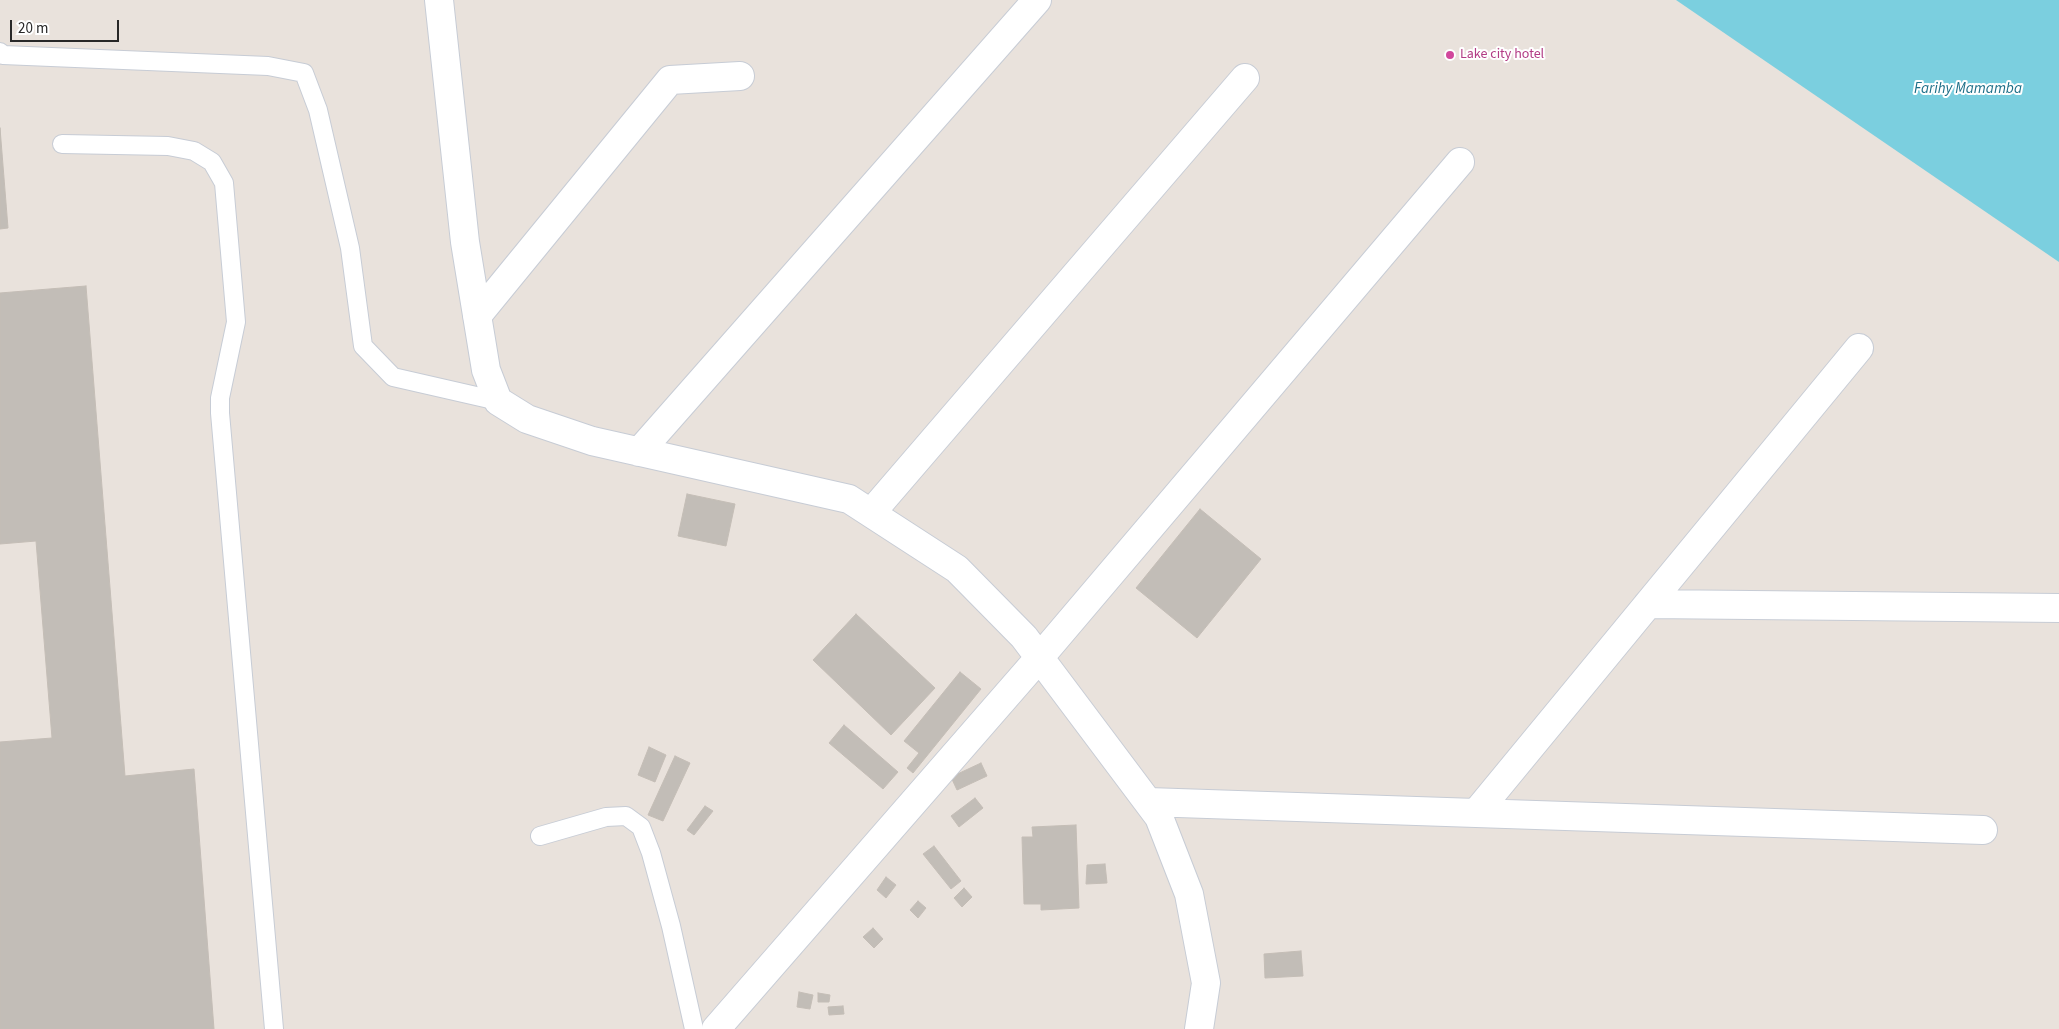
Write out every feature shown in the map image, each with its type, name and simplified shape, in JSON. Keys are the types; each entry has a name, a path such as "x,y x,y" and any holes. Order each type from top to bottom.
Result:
{"street":[{"path":"439,0 465,242 486,370 498,401 526,419 592,441 849,499 958,569 1024,637 1159,818 1189,894 1206,983 1199,1029"},
{"path":"639,452 1037,0"},
{"path":"477,316 670,80 740,76"},
{"path":"871,513 1245,78"},
{"path":"716,1029 1040,657 1460,162"},
{"path":"1476,813 1859,348"},
{"path":"1648,604 2059,608"},
{"path":"1148,802 1983,830"}],"lane":[{"path":"0,52 3,55 268,66 304,73 318,110 350,248 363,346 394,377 498,401"},
{"path":"62,144 168,146 194,152 212,162 224,183 236,322 220,398 220,413 274,1029"},
{"path":"540,836 606,816 626,816 641,827 651,853 671,926 694,1029"}],"water":[{"name":"Farihy Mamamba","path":"1676,0 2059,0 2059,262 2056,260"}],"building":[{"path":"0,128 8,228 0,229"},
{"path":"86,286 125,776 194,769 214,1029 0,1029 0,742 52,738 36,541 0,544 0,293"},
{"path":"687,494 735,504 726,546 678,536"},
{"path":"1200,509 1261,559 1197,638 1136,588"},
{"path":"856,614 935,688 891,735 813,660"},
{"path":"960,672 981,689 913,773 907,768 919,753 904,741"},
{"path":"844,725 898,772 883,789 829,743"},
{"path":"649,747 666,755 655,782 638,775"},
{"path":"675,756 690,763 663,821 648,815"},
{"path":"981,763 987,776 957,790 951,777"},
{"path":"975,798 983,808 959,827 951,816"},
{"path":"705,806 713,811 694,835 687,830"},
{"path":"1076,825 1079,908 1041,910 1041,904 1024,904 1022,837 1033,837 1032,827"},
{"path":"934,846 961,881 951,889 923,854"},
{"path":"1105,864 1107,883 1086,884 1087,865"},
{"path":"886,877 896,885 886,898 877,890"},
{"path":"964,888 972,897 962,907 954,898"},
{"path":"918,901 926,908 918,918 910,910"},
{"path":"873,928 883,939 874,948 863,937"},
{"path":"1301,951 1303,976 1265,978 1264,954"},
{"path":"799,992 813,995 810,1009 797,1007"},
{"path":"818,993 830,995 829,1002 818,1002"},
{"path":"843,1006 844,1014 829,1015 828,1007"}],"place":[{"name":"Lake city hotel","path":"1450,55"}]}
